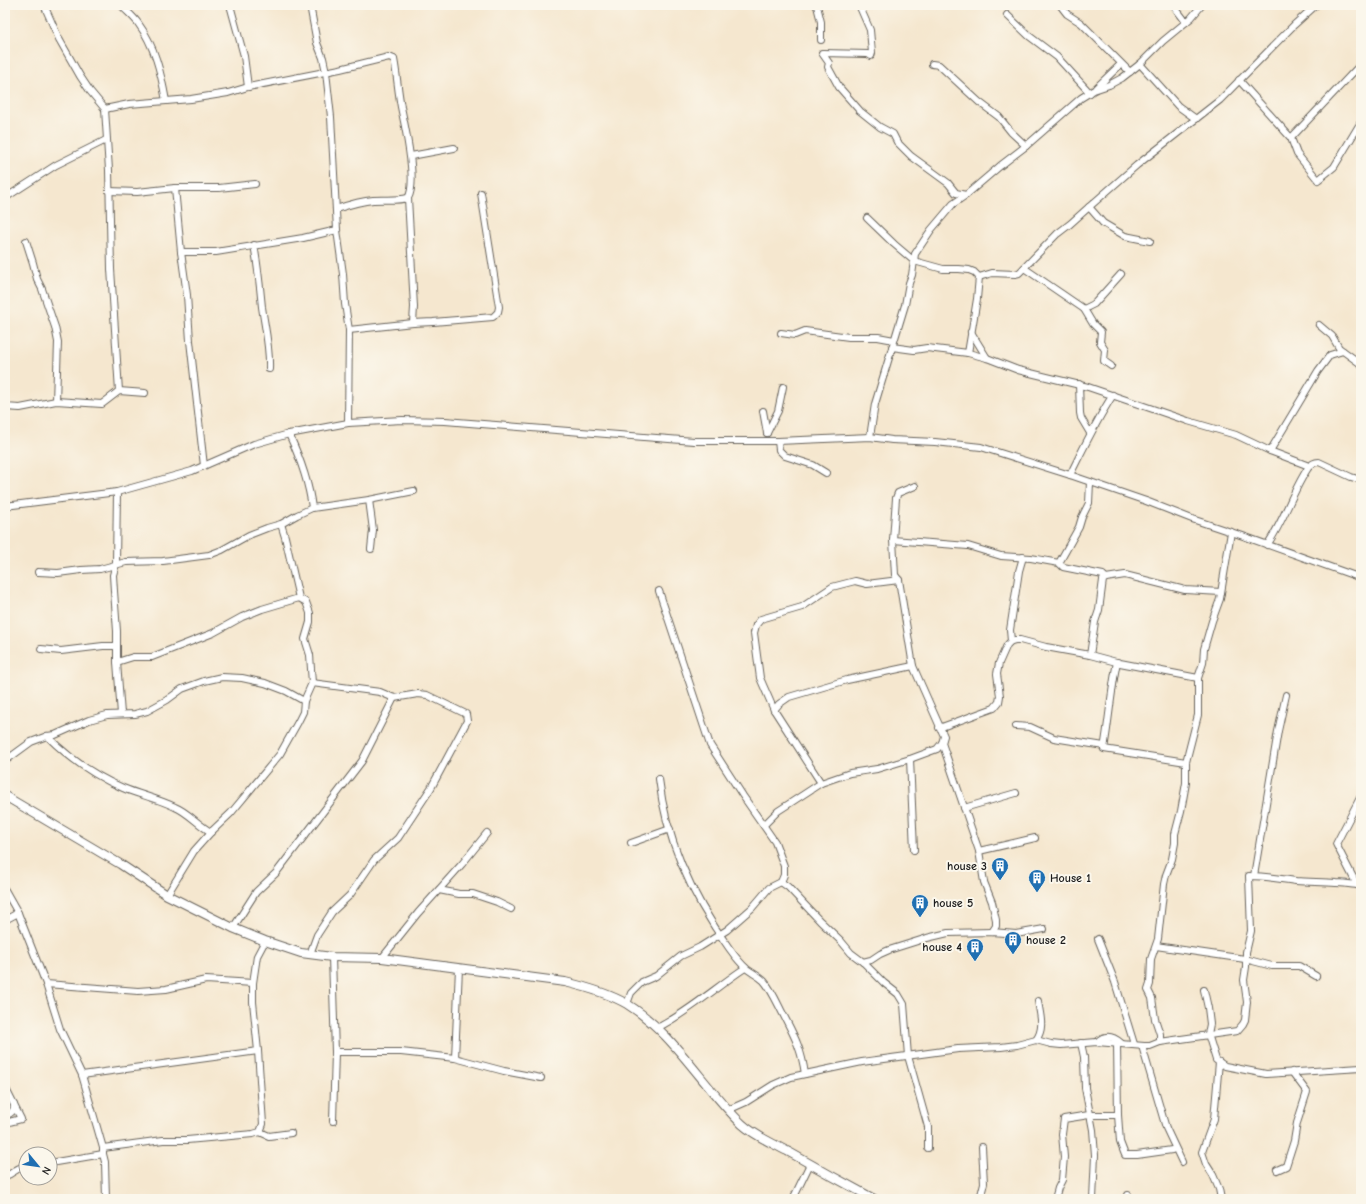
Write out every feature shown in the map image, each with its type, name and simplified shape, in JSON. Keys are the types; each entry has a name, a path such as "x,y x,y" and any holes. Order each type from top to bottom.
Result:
{"street":[{"path":"44,5 59,39 80,76 105,109 111,269 119,391"},
{"path":"121,5 138,23 154,50 166,100"},
{"path":"230,5 244,56 248,87"},
{"path":"310,5 317,43 323,58 326,72 331,117 337,230 349,330 348,423"},
{"path":"816,5 821,22 821,40"},
{"path":"859,5 870,30 871,56 868,54 822,53 829,63 828,67 839,87 860,111 880,127 892,134 897,142 911,156 948,183 956,193 966,195"},
{"path":"1060,5 1067,14 1081,23 1130,72"},
{"path":"1174,5 1186,22"},
{"path":"1092,92 1109,85 1130,72 1186,22 1202,5"},
{"path":"979,277 992,273 1017,274 1057,234 1137,165 1220,100 1294,25 1316,5"},
{"path":"1007,16 1029,36 1057,57 1092,92"},
{"path":"105,109 129,104 191,99 228,93 248,87 326,72 389,57 394,59 401,106 411,156 411,189 408,198 414,299 413,323"},
{"path":"932,64 939,65 978,102 999,117 1011,132 1026,146"},
{"path":"870,437 875,404 905,305 915,254 931,230 952,204 966,195 1026,146 1068,108 1092,92 1121,64"},
{"path":"1140,64 1178,106 1196,119"},
{"path":"1291,138 1361,64"},
{"path":"1239,80 1291,138 1297,154 1318,180 1334,167 1361,122"},
{"path":"5,197 56,165 106,140"},
{"path":"411,156 454,148"},
{"path":"5,176 5,197"},
{"path":"109,191 137,192 175,188 218,188 255,184"},
{"path":"175,188 204,466"},
{"path":"349,330 493,316 498,312 499,307 481,193"},
{"path":"952,204 956,193"},
{"path":"336,209 371,200 394,200 408,198"},
{"path":"1089,207 1103,223 1125,236 1150,241"},
{"path":"866,218 914,261 943,269 969,270 974,272 979,277"},
{"path":"181,252 216,252 303,238 337,230"},
{"path":"26,241 34,263 36,279 42,289 55,327 58,342 56,401"},
{"path":"254,245 269,356 268,369"},
{"path":"1024,268 1084,309 1093,324 1101,332 1100,342 1105,350 1104,361 1110,366"},
{"path":"1084,309 1094,304 1121,274"},
{"path":"968,353 979,277"},
{"path":"1320,325 1332,336 1339,348 1361,364"},
{"path":"781,333 795,335 805,331 848,337 878,337 914,350 927,348 968,353 987,358 1018,370 1079,384 1113,395 1236,436 1309,466"},
{"path":"971,332 987,358"},
{"path":"1270,451 1318,371 1330,355 1343,351"},
{"path":"1079,384 1081,418 1090,433"},
{"path":"767,434 778,411 783,387"},
{"path":"5,407 20,408 56,401 102,404 119,391 144,394"},
{"path":"1070,475 1090,433 1113,395"},
{"path":"763,411 769,441"},
{"path":"5,506 79,498 117,492 192,471 254,444 289,434 348,423 402,420 445,421 675,440 778,441 870,437 892,440 935,442 981,448 1070,475 1146,501 1192,519 1361,578"},
{"path":"289,434 298,454 310,489 312,508"},
{"path":"778,441 779,450 785,456 813,465 826,474"},
{"path":"1267,545 1309,466 1315,462 1319,462 1361,480"},
{"path":"1059,563 1079,527 1089,503 1090,482"},
{"path":"764,825 778,811 821,783 850,773 877,769 910,759 937,749 942,744 944,736 939,728 913,666 899,580 895,575 893,540 896,498 898,493 915,486"},
{"path":"38,572 58,573 100,569 126,562 209,555 222,550 249,535 281,524 312,508 368,500 414,491"},
{"path":"117,492 116,564 114,575 118,631 117,662 121,714"},
{"path":"368,500 373,530 371,549"},
{"path":"281,524 286,537 299,598"},
{"path":"1160,1042 1160,1034 1155,1019 1152,998 1148,990 1150,984 1151,959 1158,938 1164,884 1172,859 1175,834 1182,811 1186,783 1186,762 1198,715 1198,678 1203,663 1204,648 1222,592 1230,532"},
{"path":"893,540 968,546 1001,556 1023,557 1059,563 1063,567 1099,573 1106,578"},
{"path":"1011,641 1010,630 1019,571 1023,557"},
{"path":"1090,655 1095,622 1100,602 1101,588 1103,580 1106,578 1130,575 1185,590 1222,592"},
{"path":"821,783 774,710 760,678 754,633 756,625 761,619 802,607 832,588 841,585 855,581 867,584 899,580"},
{"path":"627,1004 631,993 642,982 656,976 681,956 700,947 735,924 752,908 769,888 781,882 784,871 782,858 775,842 710,745 659,591"},
{"path":"117,662 133,657 152,657 213,633 242,617 262,609 299,598 306,602 310,613 310,622 305,639 310,655 312,683 304,701 303,712 298,722 280,754 231,813 210,832 194,851 167,895"},
{"path":"939,728 994,708 999,702 1000,696 997,674 999,663 1007,645 1011,641 1020,640 1046,647 1198,678"},
{"path":"41,649 61,651 103,646 117,646"},
{"path":"1104,746 1112,686 1117,662"},
{"path":"774,710 779,704 789,697 847,680 913,666"},
{"path":"5,761 31,742 47,736 55,735 89,720 107,715 135,714 147,711 167,700 182,689 204,681 222,677 242,678 265,683 286,691 304,701"},
{"path":"310,954 317,935 332,912 350,895 374,860 398,838 431,788 467,722 466,714 427,696 418,694 394,698 380,692 312,683"},
{"path":"1254,876 1278,731 1286,695"},
{"path":"233,928 256,892 276,873 362,761 394,698"},
{"path":"1016,726 1030,727 1054,738 1186,762"},
{"path":"47,736 57,746 88,768 122,788 177,807 210,832"},
{"path":"942,744 978,852 984,882 992,902 996,920 996,926 992,932"},
{"path":"910,759 914,850"},
{"path":"659,779 660,791 670,829 693,889 720,934 745,968 763,981 774,996 799,1045 805,1074"},
{"path":"964,808 1016,793"},
{"path":"5,796 120,864 167,895 233,928 265,941 301,953 332,957 382,958 565,982 594,989 627,1004 657,1028 728,1110 752,1132 874,1199"},
{"path":"1359,885 1336,844 1361,796"},
{"path":"631,843 670,829"},
{"path":"382,958 418,913 487,834"},
{"path":"978,852 1035,838"},
{"path":"728,1110 746,1102 773,1085 791,1077 862,1062 958,1049 1017,1045 1036,1040 1061,1045 1097,1042 1150,1046 1160,1042 1237,1031 1245,1020 1247,1002 1244,980 1246,967 1245,959 1251,931 1249,876 1359,885"},
{"path":"781,882 788,887 851,953 898,994 904,1004 908,1056 928,1127 928,1148"},
{"path":"5,890 18,913 46,984 60,1029 82,1075 106,1162 106,1199"},
{"path":"439,890 459,894 473,894 497,902 511,909"},
{"path":"5,920 18,913"},
{"path":"863,962 871,960 890,950 938,935 958,932 1016,934 1044,929"},
{"path":"1098,939 1115,982 1134,1044"},
{"path":"260,1132 262,1124 258,1051 253,1002 253,983 257,956 265,941"},
{"path":"1156,946 1245,959 1272,966 1300,966 1316,976"},
{"path":"332,957 335,1052 332,1121"},
{"path":"455,1058 459,968"},
{"path":"657,1028 670,1022 745,968"},
{"path":"46,984 138,990 166,989 206,980 253,983"},
{"path":"1204,990 1210,1024 1208,1034 1215,1058 1225,1066 1266,1074 1361,1068"},
{"path":"1036,1040 1041,1033 1041,1020 1038,1001"},
{"path":"1081,1043 1084,1058 1085,1088 1093,1130 1095,1155 1093,1199"},
{"path":"1120,1043 1118,1115 1120,1142 1125,1155 1137,1155 1172,1150"},
{"path":"1142,1046 1166,1128 1182,1162"},
{"path":"82,1075 258,1051"},
{"path":"335,1052 401,1052 455,1058 504,1072 541,1078"},
{"path":"1219,1062 1214,1119 1202,1152 1206,1164 1216,1182 1221,1199"},
{"path":"1277,1170 1286,1166 1307,1092 1292,1072"},
{"path":"5,1082 14,1103 14,1109 12,1113 5,1116"},
{"path":"5,1087 21,1119 5,1123"},
{"path":"1055,1199 1062,1180 1064,1157 1062,1134 1064,1119 1089,1115 1118,1115"},
{"path":"58,1161 163,1140 186,1140 253,1134 260,1132 269,1136 291,1133"},
{"path":"980,1199 984,1183 982,1147"},
{"path":"793,1199 810,1164"},
{"path":"5,1176 9,1175 18,1168"}],"place":[{"name":"house 3","path":"1000,881"},
{"name":"House 1","path":"1037,893"},
{"name":"house 5","path":"920,918"},
{"name":"house 2","path":"1013,955"},
{"name":"house 4","path":"975,962"}]}
